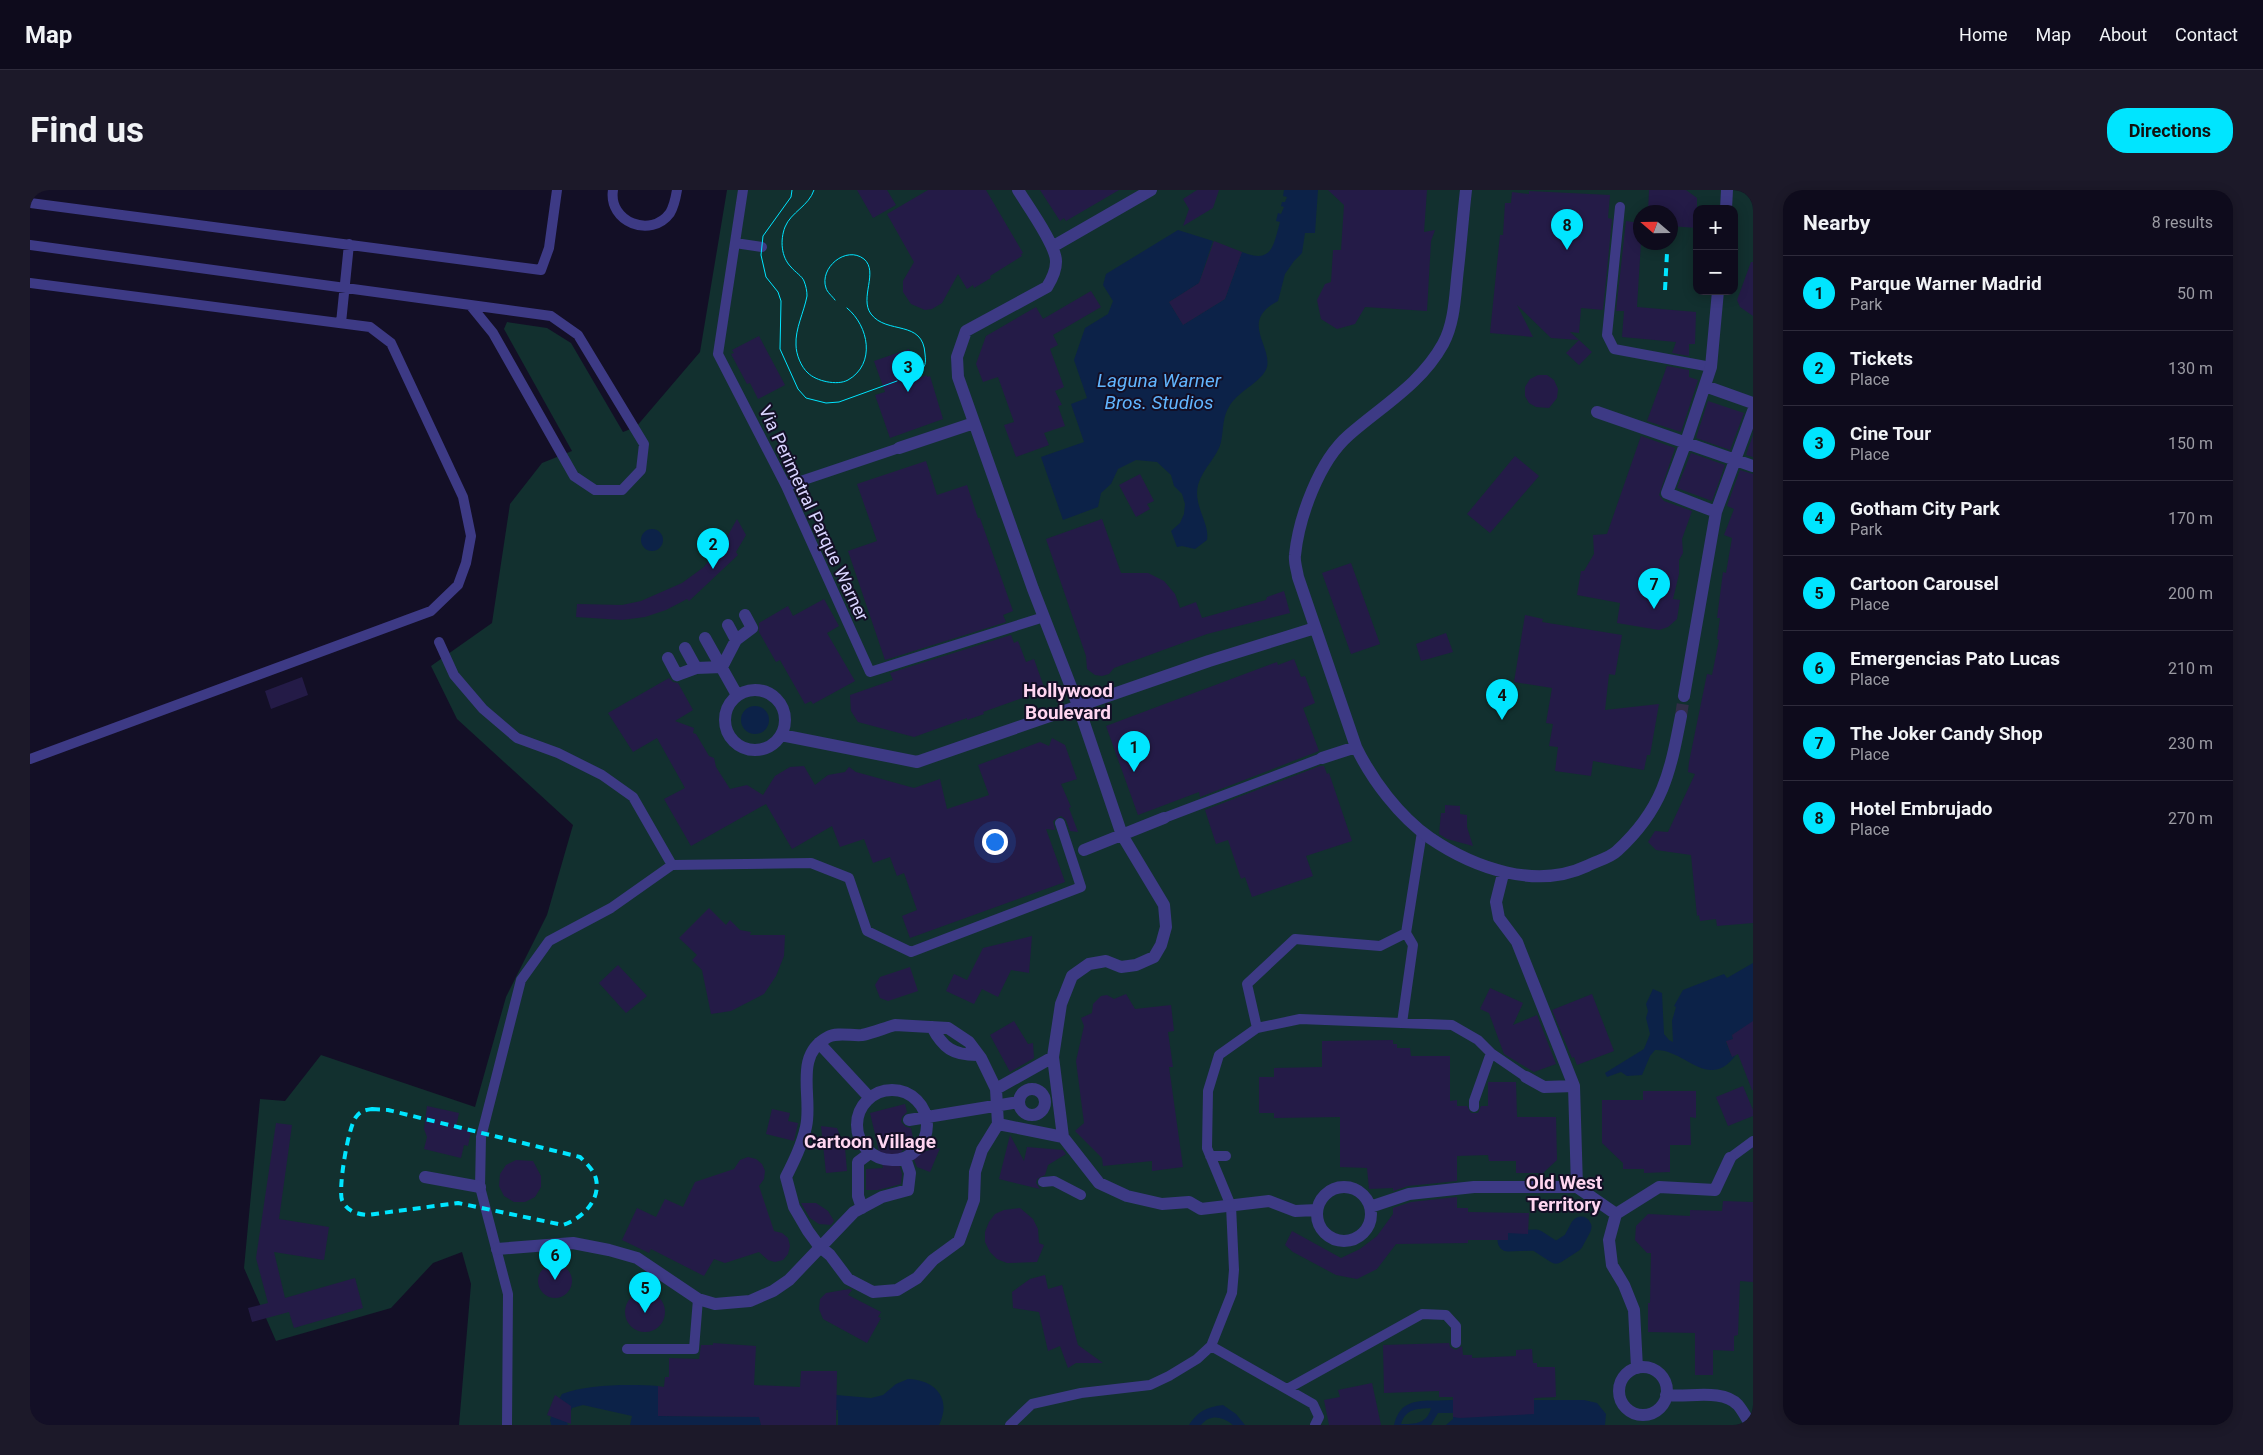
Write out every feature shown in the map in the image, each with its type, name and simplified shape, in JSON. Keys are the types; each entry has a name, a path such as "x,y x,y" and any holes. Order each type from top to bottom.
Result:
{"street":[{"path":"1018,190 1052,247 1056,260 1054,275 1047,287 966,331 957,357 958,377 1078,706 1122,834 1164,905 1166,927 1161,945 1154,957 1143,963 1120,967 1106,961 1089,964 1072,976 1061,1004 1053,1057 1051,1099 1063,1137 1099,1183 1127,1196 1162,1204 1189,1202 1201,1209 1269,1201 1295,1211 1317,1210"},
{"path":"1052,247 1151,190"},
{"path":"1466,190 1454,310 1444,342 1428,368 1394,400 1347,436 1326,462 1308,500 1295,556 1298,577 1356,747 1362,760 1384,791 1401,812 1422,832 1450,849 1503,874 1550,876 1576,871 1616,852 1644,821 1664,789 1671,768 1680,716"},
{"path":"1726,205 1727,190"},
{"path":"1716,512 1667,493 1711,367 1718,295"},
{"path":"1705,386 1753,403"},
{"path":"1684,696 1716,512 1753,411"},
{"path":"1597,412 1753,466"},
{"path":"899,448 974,423"},
{"path":"722,667 736,640 752,628 746,615"},
{"path":"728,625 736,640"},
{"path":"781,735 917,762 1209,661 1315,628"},
{"path":"705,638 737,696"},
{"path":"685,648 696,668"},
{"path":"668,658 677,675 696,668 722,667"},
{"path":"756,690 766,692 775,698 781,706 784,715 784,726 781,735 774,742 757,750 738,745 731,738 725,720 726,711 737,696 746,691 756,690"},
{"path":"1322,758 1356,747"},
{"path":"1084,850 1164,818"},
{"path":"1503,874 1496,902 1498,918 1517,942 1574,1086 1577,1187"},
{"path":"895,1025 948,1028 969,1042 996,1089 998,1124 982,1150 975,1172 974,1200 959,1241 932,1260 917,1278 897,1290 873,1292 848,1279 830,1255 819,1246 794,1206 786,1177 799,1150 806,1126 808,1094 805,1083 807,1062 819,1043 830,1036 862,1035 895,1025"},
{"path":"819,1043 869,1098"},
{"path":"996,1089 1053,1057"},
{"path":"1526,1077 1544,1087 1574,1086"},
{"path":"1030,1088 1051,1099 1040,1112 1033,1115 1026,1114 1021,1109 1019,1102 1020,1096 1030,1088"},
{"path":"884,1090 902,1090 913,1096 922,1105 926,1117 927,1130 923,1141 916,1151 905,1158 882,1159 870,1154 862,1145 857,1134 856,1121 859,1109 869,1098 884,1090"},
{"path":"909,1120 1019,1102"},
{"path":"998,1124 1063,1137"},
{"path":"862,1208 858,1196 858,1162 870,1154"},
{"path":"497,1249 573,1243 609,1250 637,1258 698,1299 715,1304 750,1301 773,1291 789,1280 850,1215 882,1197 908,1190 910,1173 905,1158"},
{"path":"1637,1368 1634,1310 1624,1285 1612,1265 1609,1240 1616,1214 1659,1186 1715,1190 1730,1158"},
{"path":"425,1177 480,1187"},
{"path":"1342,1187 1360,1192 1370,1207 1371,1216 1364,1231 1358,1237 1341,1241 1326,1234 1317,1219 1317,1210 1326,1194 1342,1187"},
{"path":"1370,1207 1409,1194 1474,1187 1577,1187 1616,1214"},
{"path":"1637,1368 1652,1369 1659,1373 1664,1380 1666,1395 1659,1409 1641,1420 1620,1399 1620,1383 1630,1371 1637,1368"},
{"path":"1666,1395 1680,1397 1710,1394 1722,1397 1737,1404 1751,1425"}],"lane":[{"path":"30,202 541,270 549,248 557,190"},
{"path":"613,190 612,201 621,218 637,225 655,224 670,213 677,190"},
{"name":"Via Perimetral Parque Warner","path":"743,190 718,354 786,486 870,672 1044,616"},
{"path":"1620,208 1607,335 1614,349 1711,367"},
{"path":"735,243 762,247"},
{"path":"341,323 349,244"},
{"path":"30,245 551,316 578,335 644,444 642,470 622,490 595,490 574,476 493,333 471,306"},
{"path":"30,283 370,327 391,344 463,497 470,536 466,563 458,585 431,611 30,759"},
{"path":"786,486 899,448"},
{"path":"439,642 454,675 483,709 517,738 558,753 602,775 633,797 672,865"},
{"path":"1164,818 1322,758"},
{"path":"507,1425 508,1294 480,1187 481,1137 521,980 549,941 611,908 672,865 811,863 849,878 867,930 911,952 1081,887 1060,822"},
{"path":"1402,1023 1414,945 1406,934 1422,832"},
{"path":"1070,854 1084,850"},
{"path":"1257,1028 1247,984 1295,939 1380,946 1406,934"},
{"path":"1010,1425 1032,1404 1081,1393 1150,1384 1190,1363 1211,1346 1232,1293 1234,1270 1231,1206 1207,1148 1208,1091 1219,1055 1257,1028 1300,1019 1452,1025 1478,1040 1491,1053 1526,1077"},
{"path":"1474,1107 1474,1101 1491,1053"},
{"path":"1730,1158 1753,1141"},
{"path":"1210,1156 1226,1156"},
{"path":"1042,1182 1054,1181 1081,1196"},
{"path":"627,1349 694,1349 698,1299"},
{"path":"1287,1389 1422,1314 1446,1315 1456,1326 1456,1343"},
{"path":"1211,1346 1313,1404 1319,1418 1315,1425"}],"green space":[{"path":"727,190 1753,190 1753,1425 459,1425 471,1284 462,1252 433,1263 391,1308 276,1341 244,1268 260,1099 285,1101 321,1055 475,1107 506,997 547,915 573,825 457,719 431,666 492,623 510,504 542,463 572,451 504,329 507,322 547,328 571,343 623,432 636,427 700,352"}],"water":[{"name":"Laguna Warner Bros. Studios","path":"1284,190 1318,190 1315,233 1305,233 1302,253 1285,274 1278,301 1267,309 1261,317 1260,333 1267,359 1265,372 1239,395 1227,409 1219,447 1200,479 1197,493 1199,507 1206,527 1207,540 1195,549 1182,546 1177,547 1171,531 1180,523 1184,514 1185,504 1182,494 1174,486 1171,475 1157,462 1136,460 1118,469 1111,484 1101,493 1098,507 1063,520 1041,457 1084,442 1071,404 1087,398 1074,360 1085,328 1108,314 1113,301 1103,285 1106,274 1178,230 1213,241 1199,283 1169,302 1183,325 1225,299 1242,252 1260,256 1270,251 1280,222 1276,221 1278,213 1281,214 1284,207 1281,206 1282,202 1285,202 1287,197 1283,196"},
{"path":"652,529 660,532 663,540 660,548 652,551 644,548 641,540 644,532"},
{"path":"755,706 765,710 769,720 765,730 755,734 745,730 741,720 745,710"},
{"path":"1753,963 1753,1022 1732,1035 1733,1039 1726,1042 1732,1057 1736,1055 1726,1065 1716,1070 1706,1069 1666,1051 1655,1050 1650,1056 1642,1075 1627,1076 1621,1072 1607,1077 1605,1073 1644,1049 1650,1034 1646,1018 1648,1011 1646,1004 1653,989 1662,993 1664,1034 1673,1042 1672,1021 1676,1007 1674,1006 1683,990 1724,974 1727,978"},
{"path":"908,1379 926,1383 934,1387 939,1393 944,1407 939,1425 838,1425 838,1410 658,1405 658,1416 759,1417 761,1425 630,1425 632,1416 583,1405 572,1408 567,1422 568,1425 551,1425 550,1420 562,1394 583,1388 623,1385 658,1386 658,1394 836,1395 871,1398 883,1395 896,1384"},
{"path":"1584,1400 1597,1403 1606,1414 1605,1425 1446,1425 1453,1419 1453,1413 1438,1413 1431,1425 1394,1425 1397,1415 1402,1408 1416,1402","holes":["1431,1408 1429,1413 1420,1422 1401,1424 1406,1415 1413,1410"]},
{"path":"1223,1405 1236,1414 1245,1425 1233,1425 1220,1418 1212,1418 1201,1425 1189,1425 1203,1410"}],"building":[{"path":"857,190 887,190 896,205 873,218"},
{"path":"928,190 986,190 1023,253 1021,254 1022,256 974,288 973,285 967,289 958,274 942,303 932,309 925,310 911,304 903,292 903,281 914,262 887,214"},
{"path":"1040,190 1119,190 1066,221 1064,218 1060,221"},
{"path":"1197,190 1219,190 1213,208 1183,226 1189,209 1183,199"},
{"path":"1328,190 1427,190 1424,232 1435,230 1431,241 1427,311 1365,307 1355,324 1337,329 1321,319 1317,300 1325,284 1331,282 1333,250 1341,250 1344,205"},
{"path":"1649,190 1686,190 1697,198 1697,205 1693,205 1693,228 1678,227 1678,205 1648,205"},
{"path":"1529,191 1610,195 1608,218 1612,219 1603,310 1581,308 1579,333 1570,332 1579,340 1551,338 1517,305 1533,337 1490,333 1500,235 1503,235 1505,203 1511,203 1512,192 1529,194"},
{"path":"1626,221 1633,222 1633,250 1641,250 1637,307 1696,312 1695,344 1689,344 1689,356 1672,353 1676,342 1622,337 1624,311 1616,311"},
{"path":"1214,241 1242,252 1225,299 1183,325 1169,302 1199,283"},
{"path":"1751,262 1753,262 1753,316 1740,307 1737,300"},
{"path":"1091,291 1101,307 1053,335 1058,345 1050,349 1064,387 1055,391 1062,405 1058,406 1065,426 1044,433 1049,445 1016,457 1004,425 1014,422 998,377 983,382 976,364 986,336 1036,307 1043,319"},
{"path":"759,336 785,385 758,399 750,383 747,384 731,354 734,353 732,350"},
{"path":"1579,340 1592,352 1579,365 1566,353"},
{"path":"909,349 919,378 927,375 927,377 930,376 943,419 890,438 875,395 885,392 874,361"},
{"path":"1667,366 1689,370 1689,377 1698,380 1681,432 1647,421"},
{"path":"1538,375 1547,375 1554,380 1558,389 1557,398 1549,408 1536,407 1529,403 1525,396 1525,387 1530,379"},
{"path":"1708,401 1744,413 1730,450 1696,438"},
{"path":"1753,435 1753,457 1746,455"},
{"path":"1641,436 1675,448 1659,495 1664,501 1692,511 1682,539 1683,553 1679,560 1679,574 1673,599 1680,600 1677,619 1668,627 1659,630 1617,623 1620,603 1577,595 1581,571 1584,571 1594,554 1593,535 1607,534"},
{"path":"1691,453 1725,465 1712,501 1677,488"},
{"path":"1515,456 1539,476 1490,533 1467,514"},
{"path":"926,461 937,495 967,485 1013,611 1003,615 1006,622 885,660 848,551 877,541 857,484"},
{"path":"1740,470 1753,474 1753,923 1717,926 1716,919 1700,921 1699,915 1697,916 1691,855 1656,850 1648,842 1655,831 1668,832 1695,774 1688,772 1689,762 1707,674 1712,675 1719,640 1717,639 1720,618 1717,618 1723,572 1726,573 1732,538 1724,535 1734,509 1727,506"},
{"path":"1140,474 1154,501 1147,504 1150,509 1136,517 1119,485"},
{"path":"737,519 746,535 736,552 738,555 689,601 687,599 666,610 645,617 622,620 576,617 577,604 622,605 641,601 682,583 704,567 727,537"},
{"path":"1102,519 1121,573 1148,573 1164,581 1175,594 1180,608 1196,602 1202,618 1266,600 1267,597 1284,591 1290,613 1207,634 1114,668 1109,674 1095,675 1087,669 1086,656 1046,539"},
{"path":"1351,563 1380,644 1351,654 1322,573"},
{"path":"824,599 839,626 827,633 855,681 813,704 811,701 805,704 780,660 776,662 759,632 759,623 788,606 793,616"},
{"path":"1525,615 1543,619 1542,622 1622,635 1615,675 1609,674 1605,710 1659,704 1650,755 1647,755 1644,770 1593,761 1591,776 1555,771 1558,747 1549,746 1553,724 1546,723 1552,688 1514,682"},
{"path":"1446,633 1453,652 1421,661 1416,644"},
{"path":"1011,635 1014,643 1018,641 1026,662 1034,659 1045,690 983,712 984,714 967,720 967,718 914,737 858,722 851,711 850,695 893,680 890,673"},
{"path":"1294,659 1301,677 1305,676 1315,703 1303,708 1319,751 1200,797 1199,792 1138,815 1106,726 1277,662 1278,665"},
{"path":"302,677 308,695 271,709 265,691"},
{"path":"669,678 673,682 678,683 693,710 675,721 694,728 693,733 696,734 709,756 714,758 716,767 730,789 747,785 763,795 775,776 790,767 804,766 815,785 828,775 845,772 849,767 856,772 914,788 940,779 947,809 989,795 978,765 1040,742 1049,746 1052,738 1065,745 1077,779 1061,784 1071,807 1069,808 1078,832 1070,831 1066,820 1061,816 1053,821 1055,830 1046,829 1065,882 910,938 902,916 917,910 904,873 897,876 890,857 873,863 864,839 840,847 832,826 792,849 766,804 691,846 664,799 685,788 657,738 633,752 608,713"},
{"path":"1324,766 1327,774 1329,773 1352,841 1306,856 1313,876 1252,897 1245,877 1241,879 1228,840 1216,844 1205,810"},
{"path":"1445,805 1460,806 1460,814 1467,815 1467,827 1473,846 1447,839 1439,834 1441,813 1445,813"},
{"path":"709,908 726,925 730,920 740,930 751,932 750,935 785,935 784,956 776,976 764,994 731,1011 711,1014 702,970 692,960 697,955 679,938"},
{"path":"1032,936 1029,973 1011,970 998,997 982,989 974,1004 946,991 954,974 967,980 983,948"},
{"path":"618,965 647,996 626,1013 599,983"},
{"path":"910,967 918,991 888,1001 880,998 875,985 880,977"},
{"path":"1490,988 1523,1003 1513,1025 1537,1015 1556,1064 1534,1072 1504,1054 1489,1013 1480,1009"},
{"path":"1126,994 1135,1009 1171,1005 1174,1031 1168,1032 1173,1067 1169,1067 1183,1167 1152,1171 1152,1161 1103,1166 1102,1158 1075,1131 1084,1123 1076,1061 1084,1026 1081,1018 1092,1013 1093,1004 1101,996 1107,995 1114,999"},
{"path":"1592,994 1614,1051 1577,1065 1574,1057 1572,1058 1552,1010"},
{"path":"1014,1021 1028,1044 1033,1043 1034,1058 1010,1072 990,1035"},
{"path":"1753,1021 1752,1090 1738,1054 1732,1057 1726,1041 1733,1039 1732,1035"},
{"path":"1393,1040 1393,1044 1397,1044 1397,1048 1410,1048 1411,1056 1450,1056 1450,1101 1457,1100 1457,1106 1467,1106 1471,1113 1478,1113 1481,1106 1488,1106 1488,1082 1516,1082 1517,1117 1556,1117 1557,1160 1543,1173 1516,1173 1516,1161 1489,1161 1488,1155 1457,1156 1457,1181 1408,1186 1393,1191 1393,1188 1369,1189 1367,1168 1340,1167 1340,1117 1274,1118 1274,1113 1259,1113 1259,1077 1274,1077 1274,1068 1322,1067 1322,1041"},
{"path":"1743,1086 1753,1110 1753,1116 1728,1126 1716,1097"},
{"path":"1643,1091 1696,1091 1696,1118 1690,1117 1691,1145 1670,1145 1670,1172 1644,1173 1644,1169 1623,1169 1623,1163 1602,1143 1602,1100 1643,1100"},
{"path":"905,1104 907,1112 902,1117 901,1122 906,1127 911,1128 916,1153 940,1148 930,1172 917,1167 911,1152 903,1150 897,1157 902,1174 901,1184 878,1190 866,1190 866,1169 883,1168 870,1113"},
{"path":"427,1106 459,1113 456,1127 471,1131 468,1146 464,1145 461,1158 424,1149 427,1137 424,1129"},
{"path":"772,1109 790,1113 788,1121 798,1123 794,1141 766,1134"},
{"path":"276,1123 292,1125 279,1219 329,1227 324,1260 274,1252 285,1298 355,1278 363,1308 294,1328 289,1312 252,1322 248,1308 268,1303 256,1258"},
{"path":"821,1126 837,1128 845,1148 847,1171 826,1173"},
{"path":"1010,1135 1024,1161 1027,1147 1063,1150 1066,1154 1048,1165 1045,1175 1037,1179 1036,1183 1040,1189 999,1179"},
{"path":"748,1157 756,1159 762,1164 765,1171 764,1179 759,1186 774,1231 782,1233 788,1238 790,1246 788,1254 783,1260 775,1262 768,1260 759,1252 725,1263 714,1259 704,1276 651,1249 649,1253 622,1240 637,1208 656,1217 665,1199 683,1207 695,1182 734,1169 740,1160"},
{"path":"516,1160 533,1161 541,1176 541,1187 535,1197 525,1202 514,1202 504,1196 499,1186 500,1174 506,1165"},
{"path":"1457,1197 1457,1208 1468,1208 1468,1212 1529,1213 1528,1234 1508,1233 1508,1240 1468,1240 1468,1243 1396,1244 1377,1269 1357,1279 1336,1275 1293,1252 1285,1245 1292,1231 1341,1258 1360,1249 1377,1236 1393,1214 1393,1208 1411,1202"},
{"path":"1723,1201 1753,1202 1753,1282 1740,1281 1738,1335 1734,1336 1734,1351 1713,1350 1713,1375 1695,1375 1695,1333 1648,1332 1651,1253 1647,1253 1635,1240 1636,1226 1648,1214 1690,1216 1690,1210 1722,1211"},
{"path":"801,1203 816,1203 828,1211 834,1221 831,1225 819,1224 810,1218"},
{"path":"1020,1208 1033,1219 1038,1229 1039,1243 1044,1245 1037,1262 1007,1263 997,1259 990,1252 985,1242 985,1232 995,1214 1004,1210"},
{"path":"555,1264 562,1265 567,1269 571,1274 571,1288 567,1293 562,1297 555,1298 548,1297 543,1293 539,1288 538,1281 539,1274 543,1269 548,1265"},
{"path":"1045,1275 1048,1289 1062,1285 1078,1345 1103,1363 1076,1363 1068,1368 1060,1346 1048,1351 1039,1312 1013,1308 1012,1292 1030,1279"},
{"path":"852,1290 848,1295 881,1312 878,1317 881,1318 867,1343 823,1319 819,1309 820,1299 826,1293"},
{"path":"645,1292 659,1298 665,1312 659,1326 645,1332 631,1326 625,1312 631,1298"},
{"path":"713,1343 756,1346 754,1385 800,1387 801,1371 837,1371 836,1425 761,1425 759,1417 658,1416 658,1386 664,1387 665,1377 669,1377 669,1358 699,1359 701,1345 713,1345"},
{"path":"1449,1343 1450,1347 1456,1350 1462,1346 1463,1355 1472,1355 1472,1358 1516,1356 1516,1350 1532,1349 1533,1363 1537,1363 1537,1367 1555,1367 1556,1397 1534,1398 1534,1414 1460,1418 1453,1417 1453,1397 1439,1397 1439,1391 1384,1393 1383,1345"},
{"path":"1372,1383 1381,1425 1329,1425 1324,1400 1340,1397 1338,1390"},
{"path":"555,1395 571,1406 571,1424 547,1415"}],"waterway":[{"path":"1508,1241 1536,1240 1556,1253 1573,1242 1581,1227"}],"tunnel":[{"path":"1681,716 1684,696"}],"tram line":[{"path":"792,190 791,197 763,236 761,255 766,277 778,292 781,301 780,349 798,389 806,398 826,403 839,402 897,381"},
{"path":"814,190 812,196 791,217 783,232 782,243 785,258 803,279 806,287 807,296 796,339 799,360 808,373 827,382 838,383 848,380 863,365 866,355 864,334 855,316 847,308"},
{"path":"835,300 827,290 825,280 830,266 842,257 849,255 857,255 864,259 870,271 867,293 868,308 871,314 878,320 918,336 923,343 925,354 925,365 918,373"}],"railway":[{"path":"1665,290 1667,253"},
{"path":"372,1109 388,1110 580,1157 590,1167 596,1179 597,1187 593,1202 583,1214 563,1225 458,1203 367,1215 356,1213 346,1207 342,1200 341,1184 344,1158 356,1117 359,1113 372,1109"}],"place":[{"name":"Hotel Embrujado","path":"1567,250"},
{"name":"Cine Tour","path":"908,392"},
{"name":"Tickets","path":"713,569"},
{"name":"The Joker Candy Shop","path":"1654,609"},
{"name":"Gotham City Park","path":"1502,720"},
{"name":"Parque Warner Madrid","path":"1134,772"},
{"name":"Emergencias Pato Lucas","path":"555,1280"},
{"name":"Cartoon Carousel","path":"645,1313"}],"district":[{"name":"Hollywood Boulevard","path":"1068,701"},
{"name":"Cartoon Village","path":"870,1141"},
{"name":"Old West Territory","path":"1564,1193"}]}
